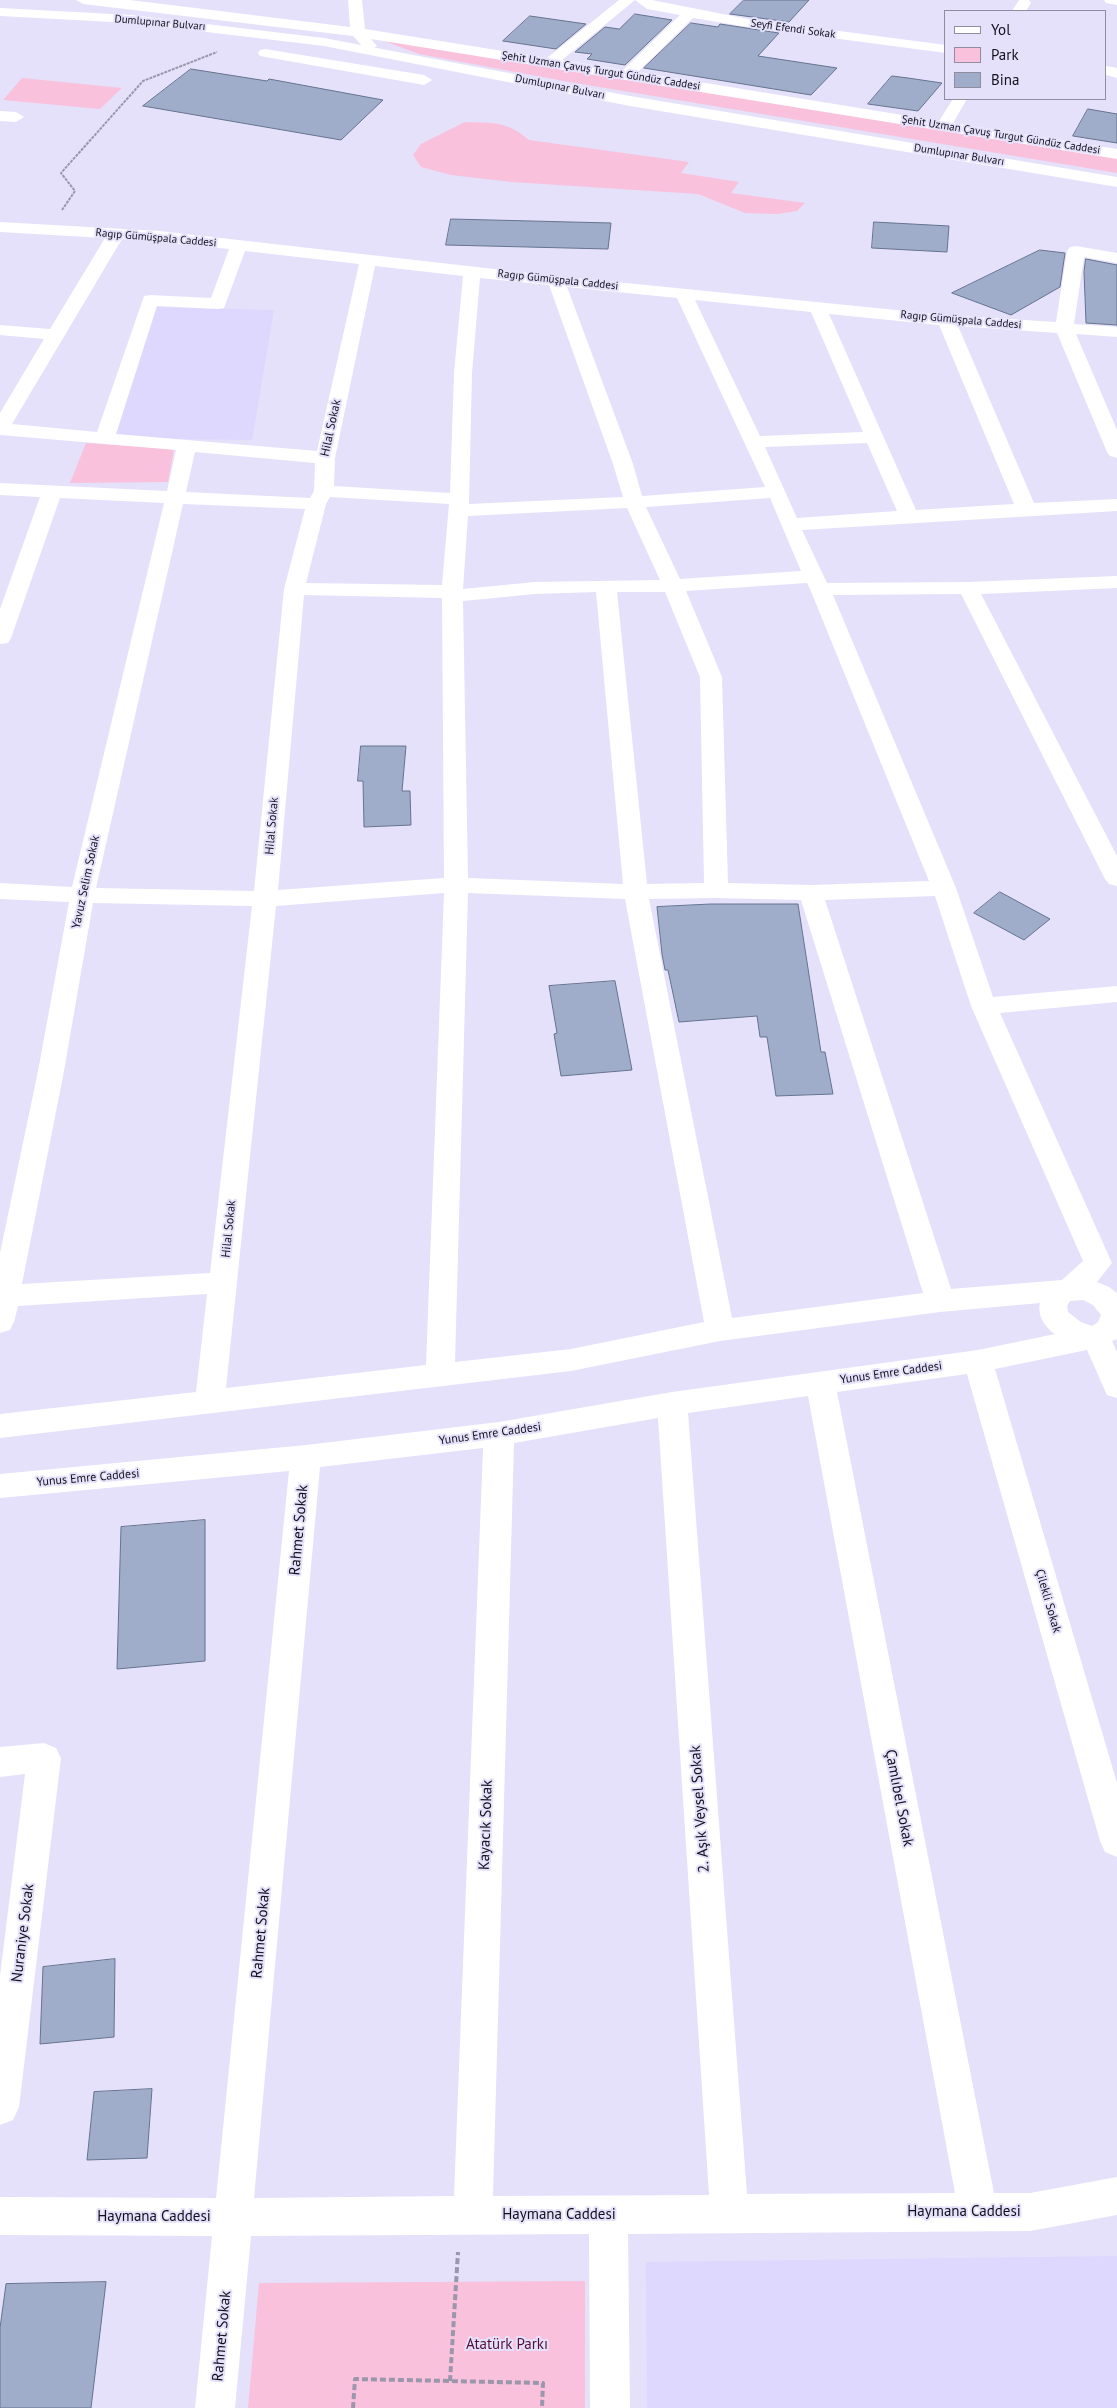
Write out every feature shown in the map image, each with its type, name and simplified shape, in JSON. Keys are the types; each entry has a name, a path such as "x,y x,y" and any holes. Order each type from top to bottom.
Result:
{"street":[{"name":"Şehit Uzman Çavuş Turgut Gündüz Caddesi","path":"83,0 145,5 256,21 358,32 1117,154"},
{"path":"355,0 358,32 374,51"},
{"path":"550,63 628,0"},
{"name":"Seyfi Efendi Sokak","path":"642,0 652,6 748,23 944,49"},
{"path":"1111,0 1117,1"},
{"name":"Dumlupınar Bulvarı","path":"0,12 131,19 324,42 630,101 1117,182"},
{"path":"627,75 691,12"},
{"name":"Dumlupınar Bulvarı","path":"0,24 114,31 172,39"},
{"path":"230,47 443,83"},
{"name":"Dumlupınar Bulvarı","path":"530,98 1117,195"},
{"path":"943,126 959,100"},
{"path":"0,116 16,117"},
{"name":"Ragıp Gümüşpala Caddesi","path":"3,231 48,230 116,234 239,245 472,270 556,282 946,320 1117,332"},
{"path":"116,234 0,429 325,458"},
{"path":"105,438 150,300 218,304 239,245"},
{"path":"1117,258 1076,251 1064,328 1117,452"},
{"name":"Hilal Sokak","path":"210,1400 264,899 294,589 320,498 325,458 368,260"},
{"path":"440,1374 456,885 452,593 459,504 463,373 472,270"},
{"path":"556,282 623,464 634,502 673,586 711,677 716,890"},
{"path":"684,293 817,582 944,888 984,1006 1098,1263 1072,1288 1061,1293 1056,1298 1055,1313 1058,1322 1075,1334 1106,1336"},
{"path":"817,306 909,516"},
{"path":"946,320 1026,509"},
{"path":"0,330 56,335"},
{"path":"752,442 873,437"},
{"name":"Yavuz Selim Sokak","path":"1,1304 51,1071 82,895 187,446"},
{"path":"0,489 176,498 320,498 459,504 634,502 777,492"},
{"path":"0,638 52,492"},
{"path":"790,525 909,516 1117,505"},
{"path":"294,589 452,593 534,588 817,582 968,588 1115,586"},
{"path":"606,586 636,892 720,1330"},
{"path":"968,588 1117,879"},
{"path":"0,891 82,895 264,899 456,885 636,892 716,890 811,893 944,888"},
{"path":"811,893 940,1301"},
{"path":"984,1006 1117,994"},
{"path":"0,1426 210,1400 571,1360 720,1330 940,1301 1072,1288 1117,1280"},
{"path":"1,1304 223,1283"},
{"path":"1072,1288 1091,1290 1101,1294 1112,1307 1115,1315 1106,1336 1117,1387"},
{"name":"Yunus Emre Caddesi","path":"0,1486 306,1458 499,1434 672,1404 978,1361 1106,1336"},
{"name":"Çilekli Sokak","path":"978,1361 1117,1841"},
{"name":"Çamlıbel Sokak","path":"820,1384 978,2212"},
{"name":"2. Aşık Veysel Sokak","path":"672,1404 729,2213"},
{"name":"Kayacık Sokak","path":"467,2215 499,1434"},
{"name":"Rahmet Sokak","path":"215,2408 306,1458"},
{"name":"Nuraniye Sokak","path":"0,1762 44,1758 19,1969 0,2107"},
{"name":"Haymana Caddesi","path":"0,2216 234,2217 1030,2212 1117,2196"},
{"path":"608,2214 610,2408"}],"path":[{"path":"48,230 75,191 61,174 143,81 230,47"},
{"path":"450,2381 467,2215"},
{"path":"353,2408 355,2379 543,2383 542,2408"}],"shaded area":[{"path":"155,307 274,310 252,440 105,438"},
{"path":"1117,2256 1117,2408 647,2408 646,2262"}],"green space":[{"path":"379,39 1117,155 1117,173 569,82 419,54"},
{"path":"22,78 122,88 100,109 3,100"},
{"path":"465,122 499,124 514,129 529,140 689,162 681,173 739,182 731,193 805,203 797,211 777,214 745,213 698,194 512,182 451,175 421,167 413,155 421,144"},
{"path":"86,443 174,449 168,482 70,483"},
{"name":"Atatürk Parkı","path":"585,2281 585,2408 248,2408 259,2283"}],"building":[{"path":"744,0 809,0 789,22 730,14"},
{"path":"635,14 672,20 625,65 587,59 592,54 575,52 605,27 619,29"},
{"path":"530,16 586,24 556,49 503,41"},
{"path":"691,23 718,27 720,24 779,33 758,56 837,68 811,95 644,68"},
{"path":"191,69 267,81 269,79 383,100 341,140 143,106"},
{"path":"892,76 942,83 918,111 868,104"},
{"path":"1088,109 1117,114 1117,143 1073,136"},
{"path":"451,219 611,223 608,249 446,245"},
{"path":"874,222 949,226 947,252 872,248"},
{"path":"1040,250 1065,253 1060,287 1011,315 952,293"},
{"path":"1086,259 1117,265 1117,325 1086,323 1084,272"},
{"path":"361,746 406,746 402,791 410,791 411,825 364,827 363,781 358,781"},
{"path":"1000,892 1050,919 1024,940 974,913"},
{"path":"711,904 798,904 821,1052 825,1052 833,1094 776,1096 767,1037 760,1037 757,1016 679,1022 668,970 665,970 657,907"},
{"path":"615,981 632,1070 561,1076 554,1034 557,1033 549,986"},
{"path":"205,1520 205,1661 117,1669 121,1527"},
{"path":"115,1959 114,2037 40,2044 43,1967"},
{"path":"152,2089 147,2158 87,2160 94,2092"},
{"path":"106,2282 91,2408 0,2408 0,2328 6,2284"}]}
